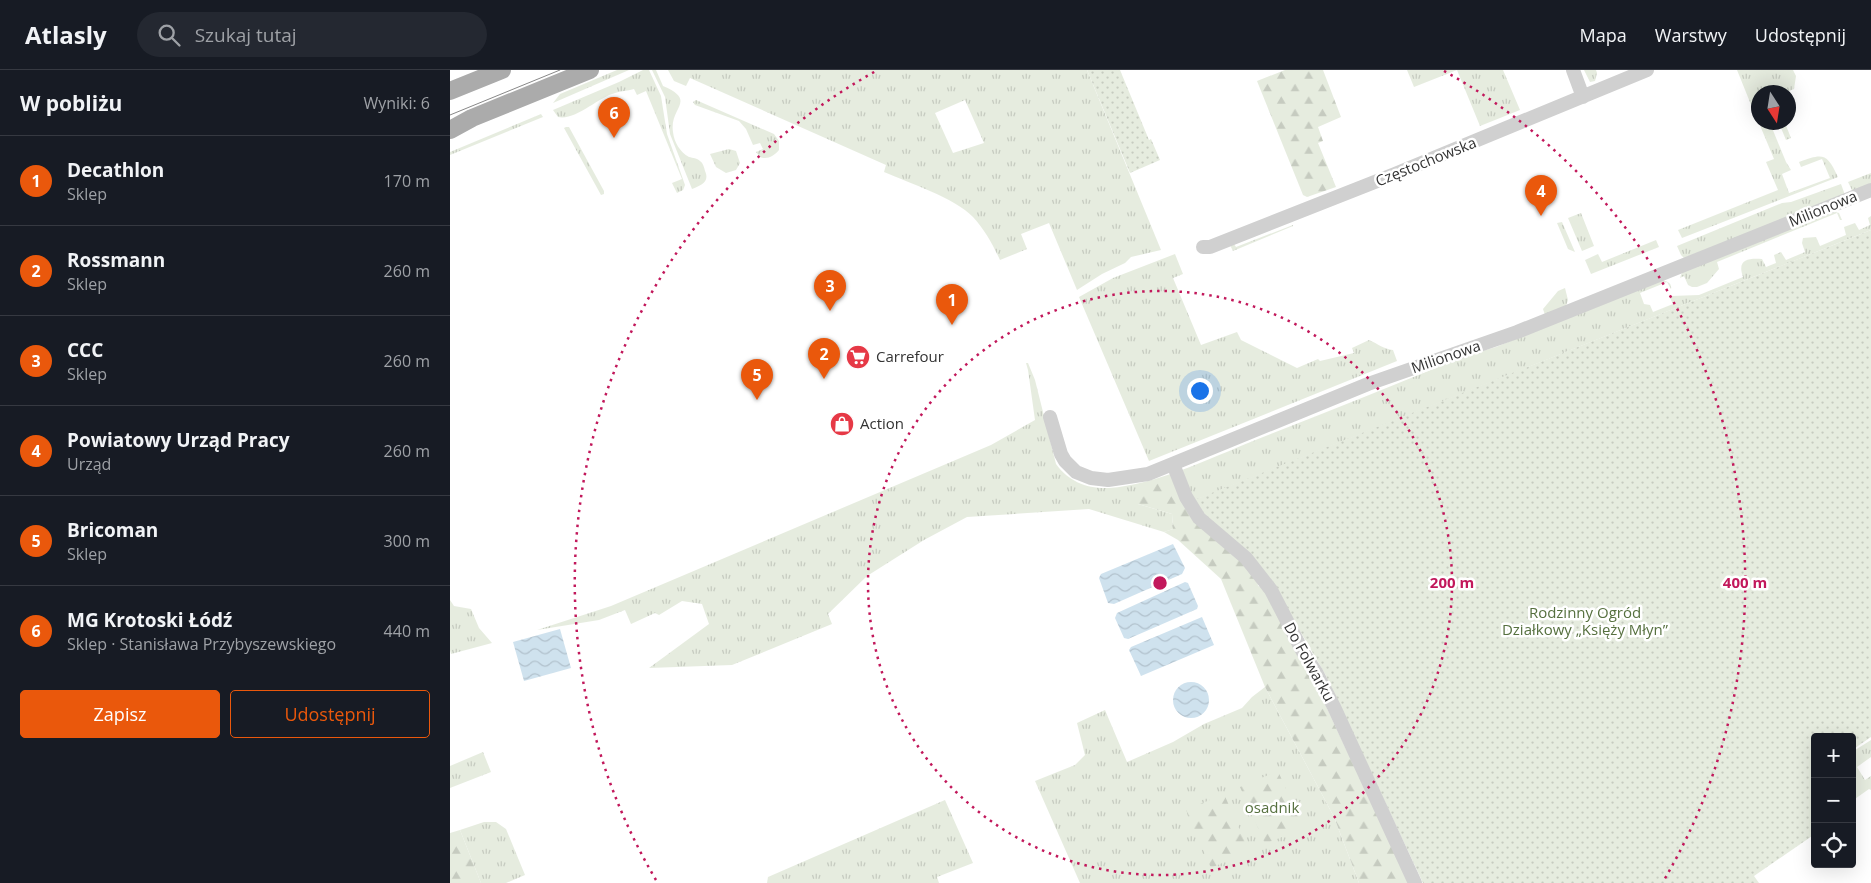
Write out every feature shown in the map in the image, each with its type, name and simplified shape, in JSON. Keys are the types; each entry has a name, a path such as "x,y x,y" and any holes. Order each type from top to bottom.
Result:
{"main road":[{"path":"450,91 502,70"},
{"path":"450,129 472,118 590,70"}],"street":[{"path":"1573,70 1584,97"},
{"name":"Częstochowska","path":"1203,246 1210,247 1291,216 1647,70"},
{"name":"Milionowa","path":"1050,417 1063,458 1070,467 1083,476 1108,480 1148,474 1368,384 1517,332 1871,190"},
{"name":"Do Folwarku","path":"1173,464 1186,497 1199,518 1246,558 1271,590 1334,707 1415,883"}],"green space":[{"path":"617,70 629,70 553,103 560,94"},
{"path":"643,70 649,70 661,96 667,134 685,185 683,190 677,193 672,183 682,179 646,91 637,95 634,89 609,95 572,116 558,117 553,110"},
{"path":"652,70 656,70 663,86 679,96 680,105 673,123 676,143 680,150 689,157 699,160 704,167 705,180 692,189 670,134 665,97"},
{"path":"668,70 1087,70 1161,250 1131,257 1125,263 1102,274 1077,290 1049,223 1021,234 1027,249 1000,260 992,243 981,227 965,210 944,197 884,172 886,165 690,78 686,86 674,81","holes":["965,100 984,143 953,153 935,113"]},
{"path":"1087,70 1120,70 1149,140 1151,139 1160,160 1130,173"},
{"path":"1285,70 1323,70 1341,117 1318,127 1323,141 1318,143 1336,187 1307,197 1303,195 1257,81"},
{"path":"1407,70 1457,70 1414,87"},
{"path":"1457,70 1503,70 1520,110 1480,126"},
{"path":"1584,70 1596,70 1595,81 1590,82"},
{"path":"1737,70 1793,70 1796,76 1795,85 1751,85 1751,105"},
{"path":"696,100 774,134 779,141 779,150 770,157 760,157 756,152 763,149 760,143 753,145 746,129 739,121 695,105 693,102"},
{"path":"541,114 543,117 450,155 450,152"},
{"path":"569,127 604,194 601,195 564,128"},
{"path":"1762,130 1773,130 1791,170 1782,174 1789,193 1830,178 1822,159 1801,167 1799,162 1807,159 1819,156 1827,159 1838,177 1682,238 1678,230 1778,190 1766,162 1774,159"},
{"path":"1782,130 1788,130 1791,138 1786,140"},
{"path":"729,149 736,151 740,163 736,170 726,173 716,167 710,154"},
{"path":"1871,173 1871,184 1853,192 1848,182"},
{"path":"1841,184 1845,195 1684,258 1677,246 1782,203 1791,202"},
{"path":"1832,211 1839,213 1842,220 1840,220 1837,213 1717,262 1719,269 1707,283 1692,287 1688,285 1684,276 1680,278 1682,272"},
{"path":"1581,213 1594,246 1582,251 1568,218"},
{"path":"1871,216 1871,230 1203,497 1194,500 1138,504 1172,514 1173,529 1164,532 1089,509 967,517 924,540 867,576 828,614 832,624 732,665 649,668 709,624 702,604 682,601 659,615 655,613 631,624 625,610 599,620 537,630 611,606 991,445 1035,420 1026,363 1028,363 1035,380 1056,464 1073,480 1086,486 1109,488 1127,486 1182,470 1465,356 1496,347 1661,280 1667,281 1671,285 1671,289 1667,282 1640,293 1644,304 1650,305 1653,312 1673,304 1671,296 1699,295 1743,277 1741,267 1745,261 1762,259 1766,267 1776,263 1774,255 1781,252 1786,260 1805,252 1802,243 1803,238 1816,237 1820,246 1846,235 1844,227 1855,223 1859,230 1870,225 1868,218"},
{"path":"1562,222 1575,252 1568,249 1557,223"},
{"path":"1293,225 1233,251 1230,245 1234,244 1236,247"},
{"name":"Rodzinny Ogród Działkowy „Księży Młyn”","path":"1871,230 1871,737 1856,747 1856,733 1811,733 1811,837 1754,876 1759,883 1423,883 1325,674 1272,583 1211,523 1194,500"},
{"path":"1656,240 1659,247 1591,274 1585,260 1598,254 1602,262"},
{"path":"1175,254 1183,274 1173,278 1201,345 1237,332 1241,340 1297,368 1318,359 1320,361 1354,353 1352,348 1369,340 1393,350 1397,361 1149,461 1079,297 1113,278"},
{"path":"1565,288 1568,300 1566,306 1545,315 1543,309 1558,291"},
{"path":"1157,482 1180,492 1257,578 1258,586 1266,588 1319,691 1345,747 1377,806 1410,883 1359,883 1334,817 1265,687 1221,579 1178,540 1164,532 1173,529 1172,514 1138,504 1134,498"},
{"path":"450,600 454,606 471,609 479,628 492,643 451,654"},
{"path":"1265,687 1334,817 1359,883 1080,883 1035,781 1075,765 1085,755 1077,723 1105,710 1127,762 1173,742 1204,724 1242,708"},
{"path":"1871,740 1871,757 1857,767 1865,780 1871,776 1871,790 1869,789 1856,798 1856,778 1856,749"},
{"path":"483,752 491,772 450,788 450,766"},
{"name":"osadnik","path":"1278,771 1303,828 1265,844 1240,787"},
{"name":"osadnik","path":"1224,794 1249,851 1211,868 1186,810"},
{"path":"945,800 973,863 937,877 939,883 767,883 768,877"},
{"path":"484,822 496,822 506,829 525,875 506,883 481,883 460,830"},
{"path":"460,830 481,883 450,883 450,833"}],"water":[{"path":"1173,544 1185,568 1182,574 1114,604 1108,603 1099,578 1101,574"},
{"path":"1185,582 1188,583 1198,606 1197,609 1128,639 1124,638 1115,618 1117,613"},
{"path":"1202,617 1214,645 1141,676 1129,650 1131,647"},
{"path":"560,629 571,668 524,681 513,642"},
{"path":"1191,682 1198,683 1204,687 1208,693 1208,707 1204,713 1198,717 1191,718 1184,717 1178,713 1174,707 1173,700 1174,693 1178,687 1184,683"}],"tram line":[{"path":"450,115 560,70"}],"place":[{"name":"MG Krotoski Łódź","path":"614,138"},
{"name":"Powiatowy Urząd Pracy","path":"1541,216"},
{"name":"CCC","path":"830,311"},
{"name":"Decathlon","path":"952,325"},
{"name":"Carrefour","path":"858,357"},
{"name":"Rossmann","path":"824,379"},
{"name":"Bricoman","path":"757,400"},
{"name":"Action","path":"842,424"}]}
